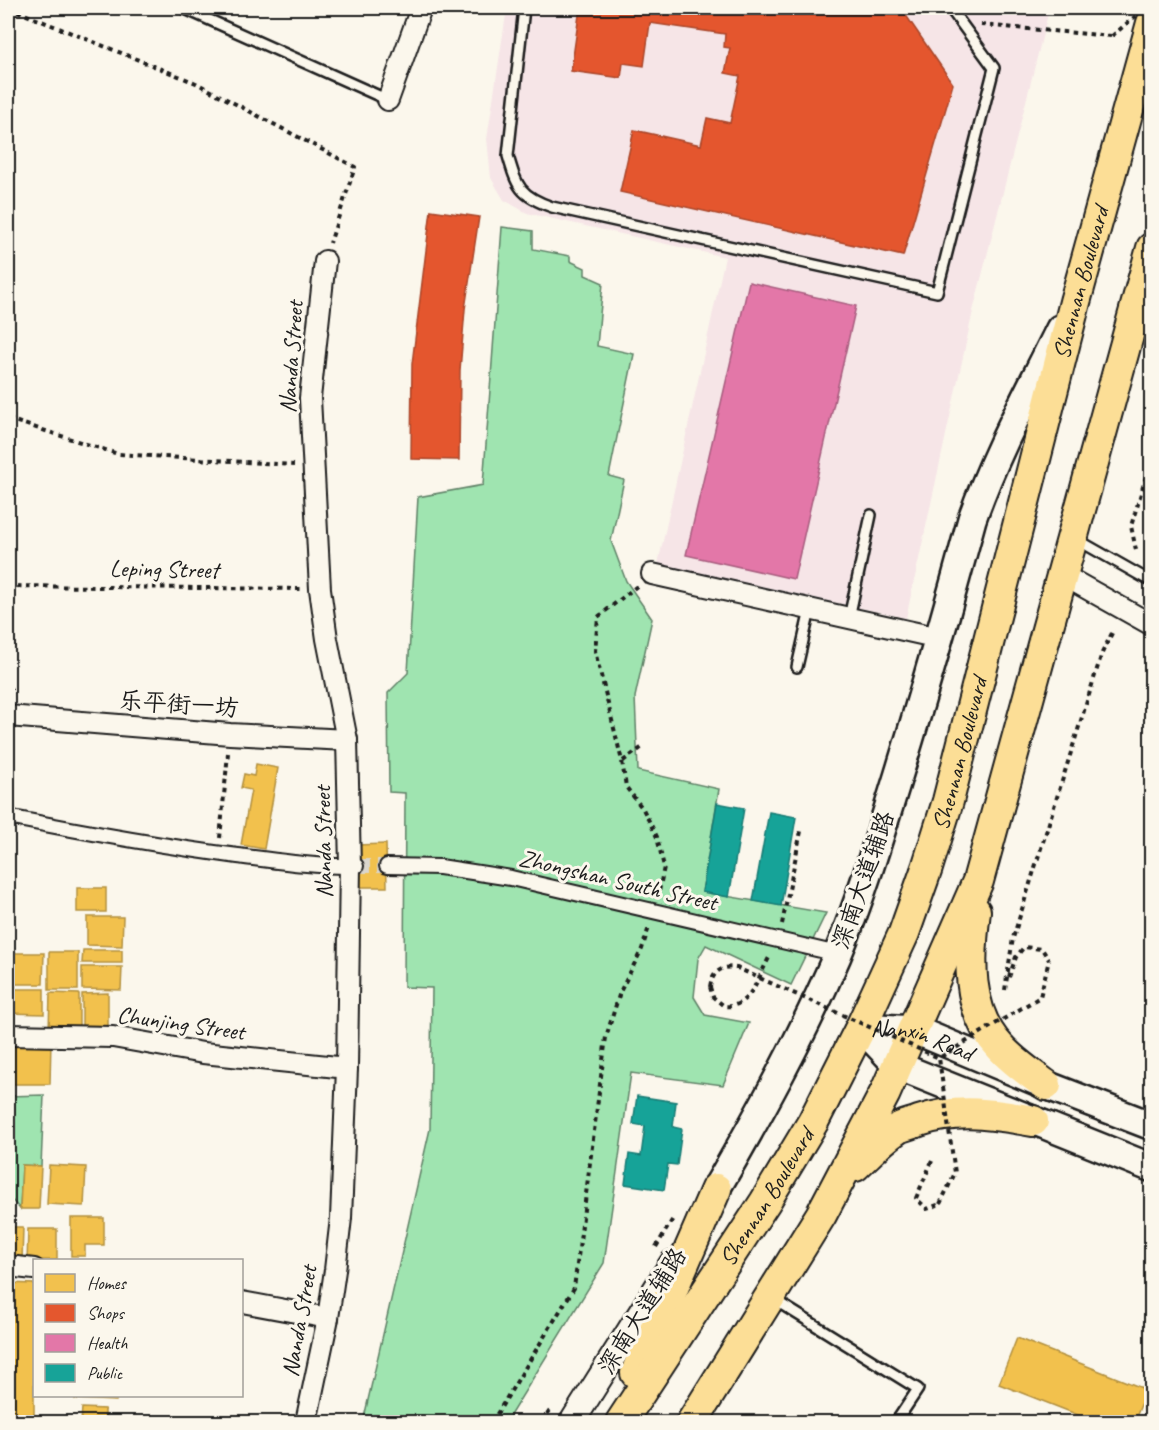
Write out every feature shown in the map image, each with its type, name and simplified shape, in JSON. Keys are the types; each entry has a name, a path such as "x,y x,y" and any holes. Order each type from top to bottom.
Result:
{"main road":[{"name":"Shennan Boulevard","path":"621,1422 765,1202 813,1122 861,1027 904,933 948,801 1075,302 1148,35 1145,8"},
{"path":"821,1215 915,1030 978,881 1152,248"},
{"name":"深南大道辅路","path":"716,1189 766,1102 804,1029 838,954 877,846 972,519 1001,446 1075,302"},
{"path":"978,881 971,946 971,975 981,1016 989,1034 998,1046 1046,1085"},
{"name":"Nanxin Road","path":"861,1027 915,1030 1152,1126"},
{"name":"Nanxin Road","path":"861,1027 898,1066 1152,1168"},
{"path":"698,1416 821,1215 855,1167 877,1143 899,1128 943,1114 986,1113 1034,1121"},
{"path":"614,1422 716,1189"}],"street":[{"path":"388,100 421,8"},
{"name":"Nanda Street","path":"306,1422 328,1318 341,1218 353,866 347,740 327,639 320,589 312,466 310,398 325,261"},
{"path":"651,574 939,638"},
{"path":"1061,574 1152,625"},
{"name":"乐平街一坊","path":"8,716 230,734 347,740"},
{"path":"8,817 94,834 218,853 284,862 353,866"},
{"name":"Zhongshan South Street","path":"387,866 440,867 499,876 838,954"},
{"name":"Chunjing Street","path":"8,1035 113,1037 203,1053 347,1068"},
{"name":"深南大道辅路","path":"572,1422 661,1282 716,1189"},
{"path":"8,1266 33,1269"},
{"path":"243,1302 328,1318"}],"lane":[{"path":"183,8 388,100"},
{"path":"524,8 508,156 514,178 521,190 533,201 937,292 994,69 950,8"},
{"path":"849,618 871,515"},
{"path":"1071,537 1152,582"},
{"path":"797,667 810,610"},
{"path":"770,1297 918,1389 897,1422"}],"path":[{"path":"9,8 196,83 355,166 325,261"},
{"path":"961,23 1112,36 1145,8"},
{"path":"8,419 118,454 312,466"},
{"path":"1136,550 1131,526 1152,458"},
{"path":"492,1422 574,1288 606,1037 620,992 642,949 664,867 657,837 643,809 626,786 595,651 598,617 651,574"},
{"name":"Leping Street","path":"8,586 320,589"},
{"path":"939,1058 1040,997 1049,960 1042,950 1024,947 1016,957 1005,990 1013,938 1102,653 1114,629"},
{"path":"218,853 230,734"},
{"path":"622,761 644,746"},
{"path":"801,831 779,940 767,961 762,970 757,979 752,988 747,997 740,1004 724,1006 713,997 710,987 713,976 723,968 737,968 748,972 758,977 769,982 939,1058"},
{"path":"932,1161 916,1198 927,1209 940,1204 955,1173 939,1058"}],"shaded area":[{"path":"507,8 1043,8 1048,14 973,311 906,618 658,564 725,257 527,213 504,200 491,178 487,139"}],"green space":[{"path":"502,227 533,231 533,249 570,256 570,261 585,268 585,275 603,283 597,346 634,354 609,476 624,480 611,541 626,581 652,619 635,697 638,771 719,789 702,892 826,913 791,985 706,945 698,959 694,997 705,1015 749,1023 723,1085 631,1073 604,1263 506,1422 363,1422 430,1129 432,988 404,987 405,793 389,792 388,693 408,673 418,497 483,485"},
{"path":"44,1095 41,1166 22,1165 20,1209 8,1196 8,1096"}],"building: Homes":[{"path":"256,764 278,768 264,849 241,845 251,790 241,788 244,774 254,776"},
{"path":"386,844 387,887 357,887 356,845"},
{"path":"77,888 106,888 106,912 77,912"},
{"path":"87,917 123,917 122,946 87,945"},
{"path":"83,950 122,950 122,963 82,963"},
{"path":"49,952 78,952 78,990 49,990"},
{"path":"8,953 44,953 43,984 8,984"},
{"path":"82,967 122,967 121,990 82,989"},
{"path":"8,989 44,989 44,1014 8,1013"},
{"path":"50,993 79,994 79,1031 49,1031"},
{"path":"108,993 108,1031 82,1031 82,994"},
{"path":"8,1039 51,1040 50,1084 8,1084"},
{"path":"22,1165 41,1166 39,1209 20,1209"},
{"path":"49,1165 86,1167 84,1206 47,1204"},
{"path":"71,1218 104,1218 104,1245 85,1245 85,1256 71,1256"},
{"path":"8,1227 23,1227 22,1262 8,1261"},
{"path":"28,1229 57,1229 57,1259 33,1259 27,1264"},
{"path":"8,1283 33,1284 34,1422 8,1422"},
{"path":"1017,1338 1147,1390 1134,1422 1096,1422 999,1384"},
{"path":"76,1397 117,1397 116,1401 75,1399"},
{"path":"82,1408 105,1409 105,1422 81,1422"}],"building: Shops":[{"path":"580,8 901,8 953,84 903,256 620,192 634,130 701,145 707,118 730,123 740,76 725,73 730,48 724,47 725,34 650,23 644,66 623,63 621,78 571,71"},
{"path":"431,210 479,217 465,309 460,370 459,460 411,459 412,364"}],"building: Health":[{"path":"749,282 856,306 794,579 686,555"}],"building: Public":[{"path":"717,803 744,808 729,897 702,892"},
{"path":"769,812 796,817 781,906 753,901"},
{"path":"637,1096 676,1102 673,1127 682,1129 677,1165 668,1164 664,1190 625,1184 629,1154 641,1156 645,1126 633,1124"}],"tunnel":[{"path":"356,866 387,866"}]}
